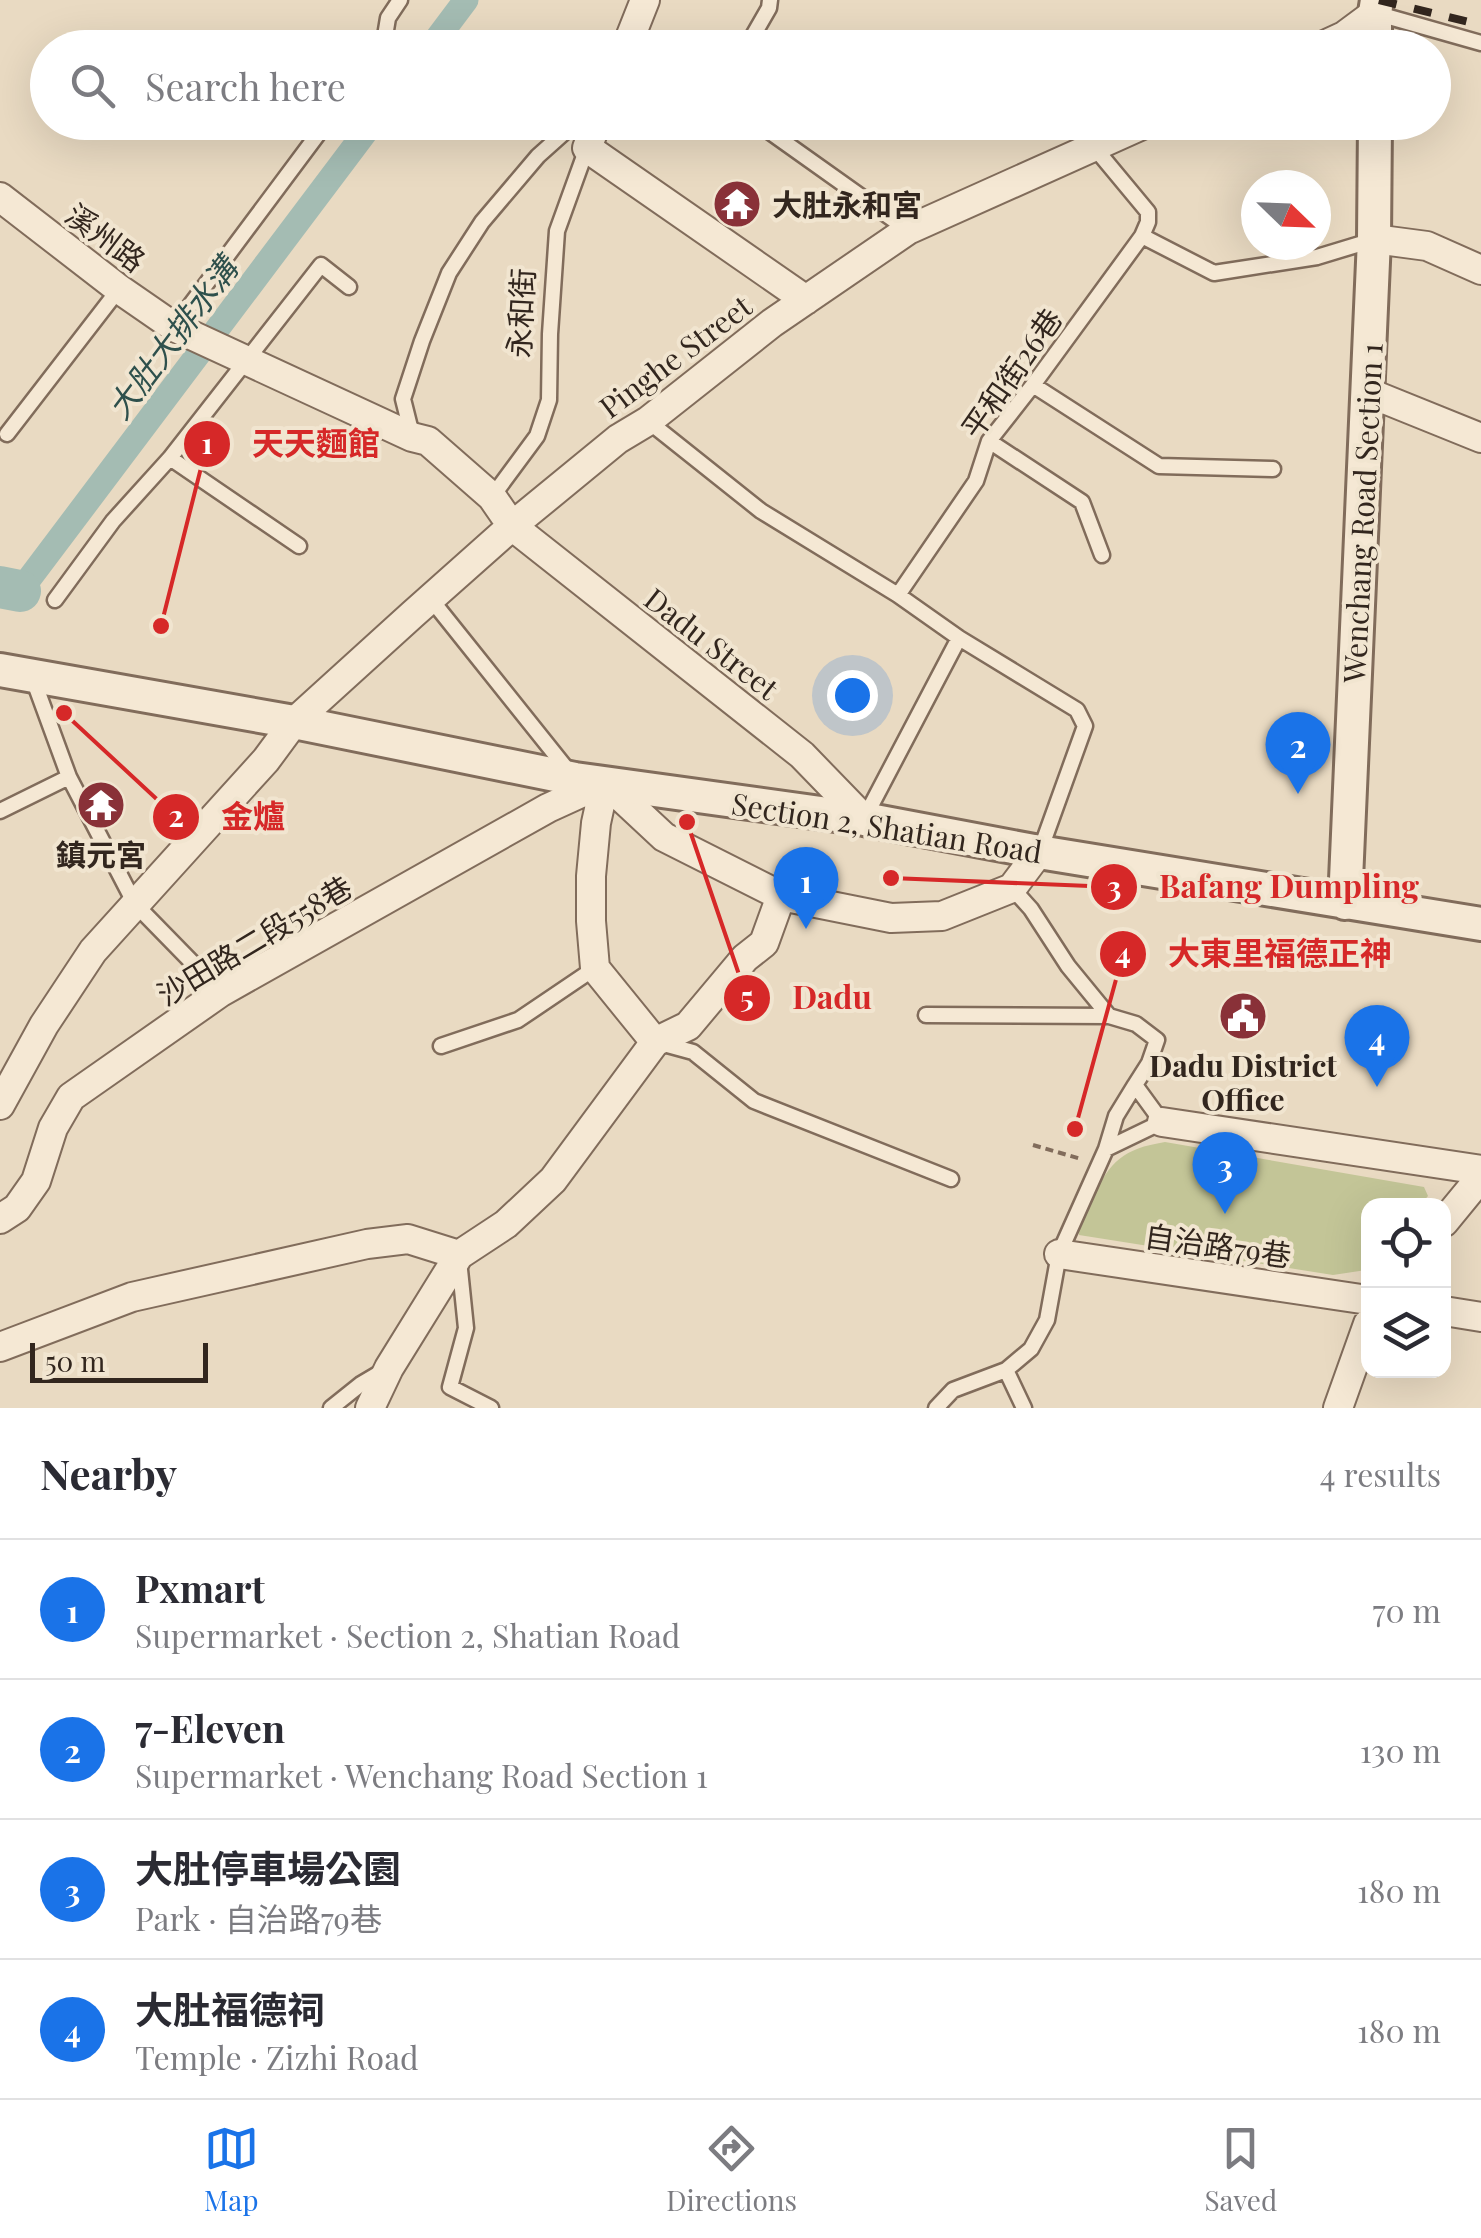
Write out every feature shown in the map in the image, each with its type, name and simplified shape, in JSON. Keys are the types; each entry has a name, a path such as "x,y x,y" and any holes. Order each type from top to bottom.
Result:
{"street":[{"path":"633,30 644,0"},
{"path":"1350,30 1376,6"},
{"path":"598,140 806,300"},
{"name":"Pinghe Street","path":"0,1105 44,1025 93,951 266,760 294,722 512,526 618,439 648,421 772,323 908,230 1108,140"},
{"name":"Wenchang Road Section 1","path":"1345,903 1374,240 1374,140"},
{"name":"溪州路","path":"0,198 118,289 174,326"},
{"path":"1374,240 1427,246 1481,270"},
{"path":"174,326 428,442 492,497 512,526"},
{"path":"1367,392 1481,438"},
{"name":"Dadu Street","path":"512,526 802,754 864,820"},
{"name":"Section 2, Shatian Road","path":"16,673 590,780 864,820 1481,924"},
{"path":"590,780 664,836 781,896 891,918 942,916 1012,888 1040,852"},
{"path":"590,780 596,822 591,876 596,968 656,1042"},
{"name":"沙田路二段558巷","path":"0,1219 16,1208 36,1181 53,1128 71,1097 221,992 548,808 590,780"},
{"path":"370,1408 458,1255 506,1224 553,1180 656,1042 688,1026 745,958 764,943 781,896"},
{"path":"1162,1122 1481,1170"},
{"path":"1451,1214 1481,1178"},
{"path":"0,1347 132,1296 368,1244 408,1239 458,1255"},
{"name":"自治路79巷","path":"1059,1254 1361,1299"},
{"path":"1451,1312 1481,1317"},
{"path":"1338,1408 1361,1344"}],"lane":[{"path":"386,30 388,18 400,0"},
{"path":"756,30 770,0"},
{"path":"1376,6 1442,30"},
{"path":"1451,33 1481,44"},
{"path":"174,326 314,140"},
{"path":"412,437 403,400 449,273 482,222 538,156 569,140"},
{"name":"永和街","path":"492,497 537,436 549,400 557,232 583,140"},
{"path":"781,140 908,230"},
{"path":"1094,146 1148,212 1142,236 1214,273 1316,258 1374,240"},
{"name":"平和街26巷","path":"898,595 976,481 989,441 1142,236"},
{"path":"54,600 113,521 170,458 321,265 349,287"},
{"path":"7,434 118,289"},
{"path":"1033,385 1159,466 1273,469"},
{"path":"648,421 761,511 1077,710 1085,726 1040,852"},
{"path":"989,441 1082,502 1102,555"},
{"path":"170,458 299,546"},
{"path":"430,598 590,780"},
{"path":"864,820 959,638"},
{"path":"16,673 135,904 221,992"},
{"path":"0,811 69,776"},
{"path":"1012,888 1109,1016"},
{"path":"442,1046 518,1020 596,968"},
{"path":"926,1015 1109,1016 1136,1024 1156,1040 1149,1063 1116,1116 1106,1149 1059,1254 1047,1320 1031,1349 1006,1370 953,1390 936,1408"},
{"path":"656,1042 692,1052 754,1101 950,1180"},
{"path":"1106,1149 1162,1122 1136,1085"},
{"path":"458,1255 466,1328 450,1387 490,1408"},
{"path":"331,1408 361,1384 390,1368"},
{"path":"1006,1370 1024,1408"}],"path":[{"path":"1033,1145 1099,1164"}],"green space":[{"path":"1165,1142 1424,1187 1428,1196 1361,1198 1361,1271 1333,1275 1079,1235 1083,1211 1098,1185 1112,1166 1138,1148"}],"waterway":[{"name":"大肚大排水溝","path":"444,30 466,0"},
{"name":"大肚大排水溝","path":"20,591 359,140"},
{"path":"0,587 20,591"}],"railway":[{"path":"1379,0 1481,25"}],"place":[{"name":"大肚永和宮","path":"737,204"},
{"name":"天天麵館","path":"161,626"},
{"name":"金爐","path":"64,713"},
{"name":"7-Eleven","path":"1298,794"},
{"name":"鎮元宮","path":"101,805"},
{"name":"Dadu","path":"687,822"},
{"name":"Bafang Dumpling","path":"891,878"},
{"name":"Pxmart","path":"806,929"},
{"name":"Dadu District Office","path":"1243,1016"},
{"name":"大肚福德祠","path":"1377,1087"},
{"name":"大東里福德正神","path":"1075,1129"},
{"name":"大肚停車場公園","path":"1225,1214"}]}
